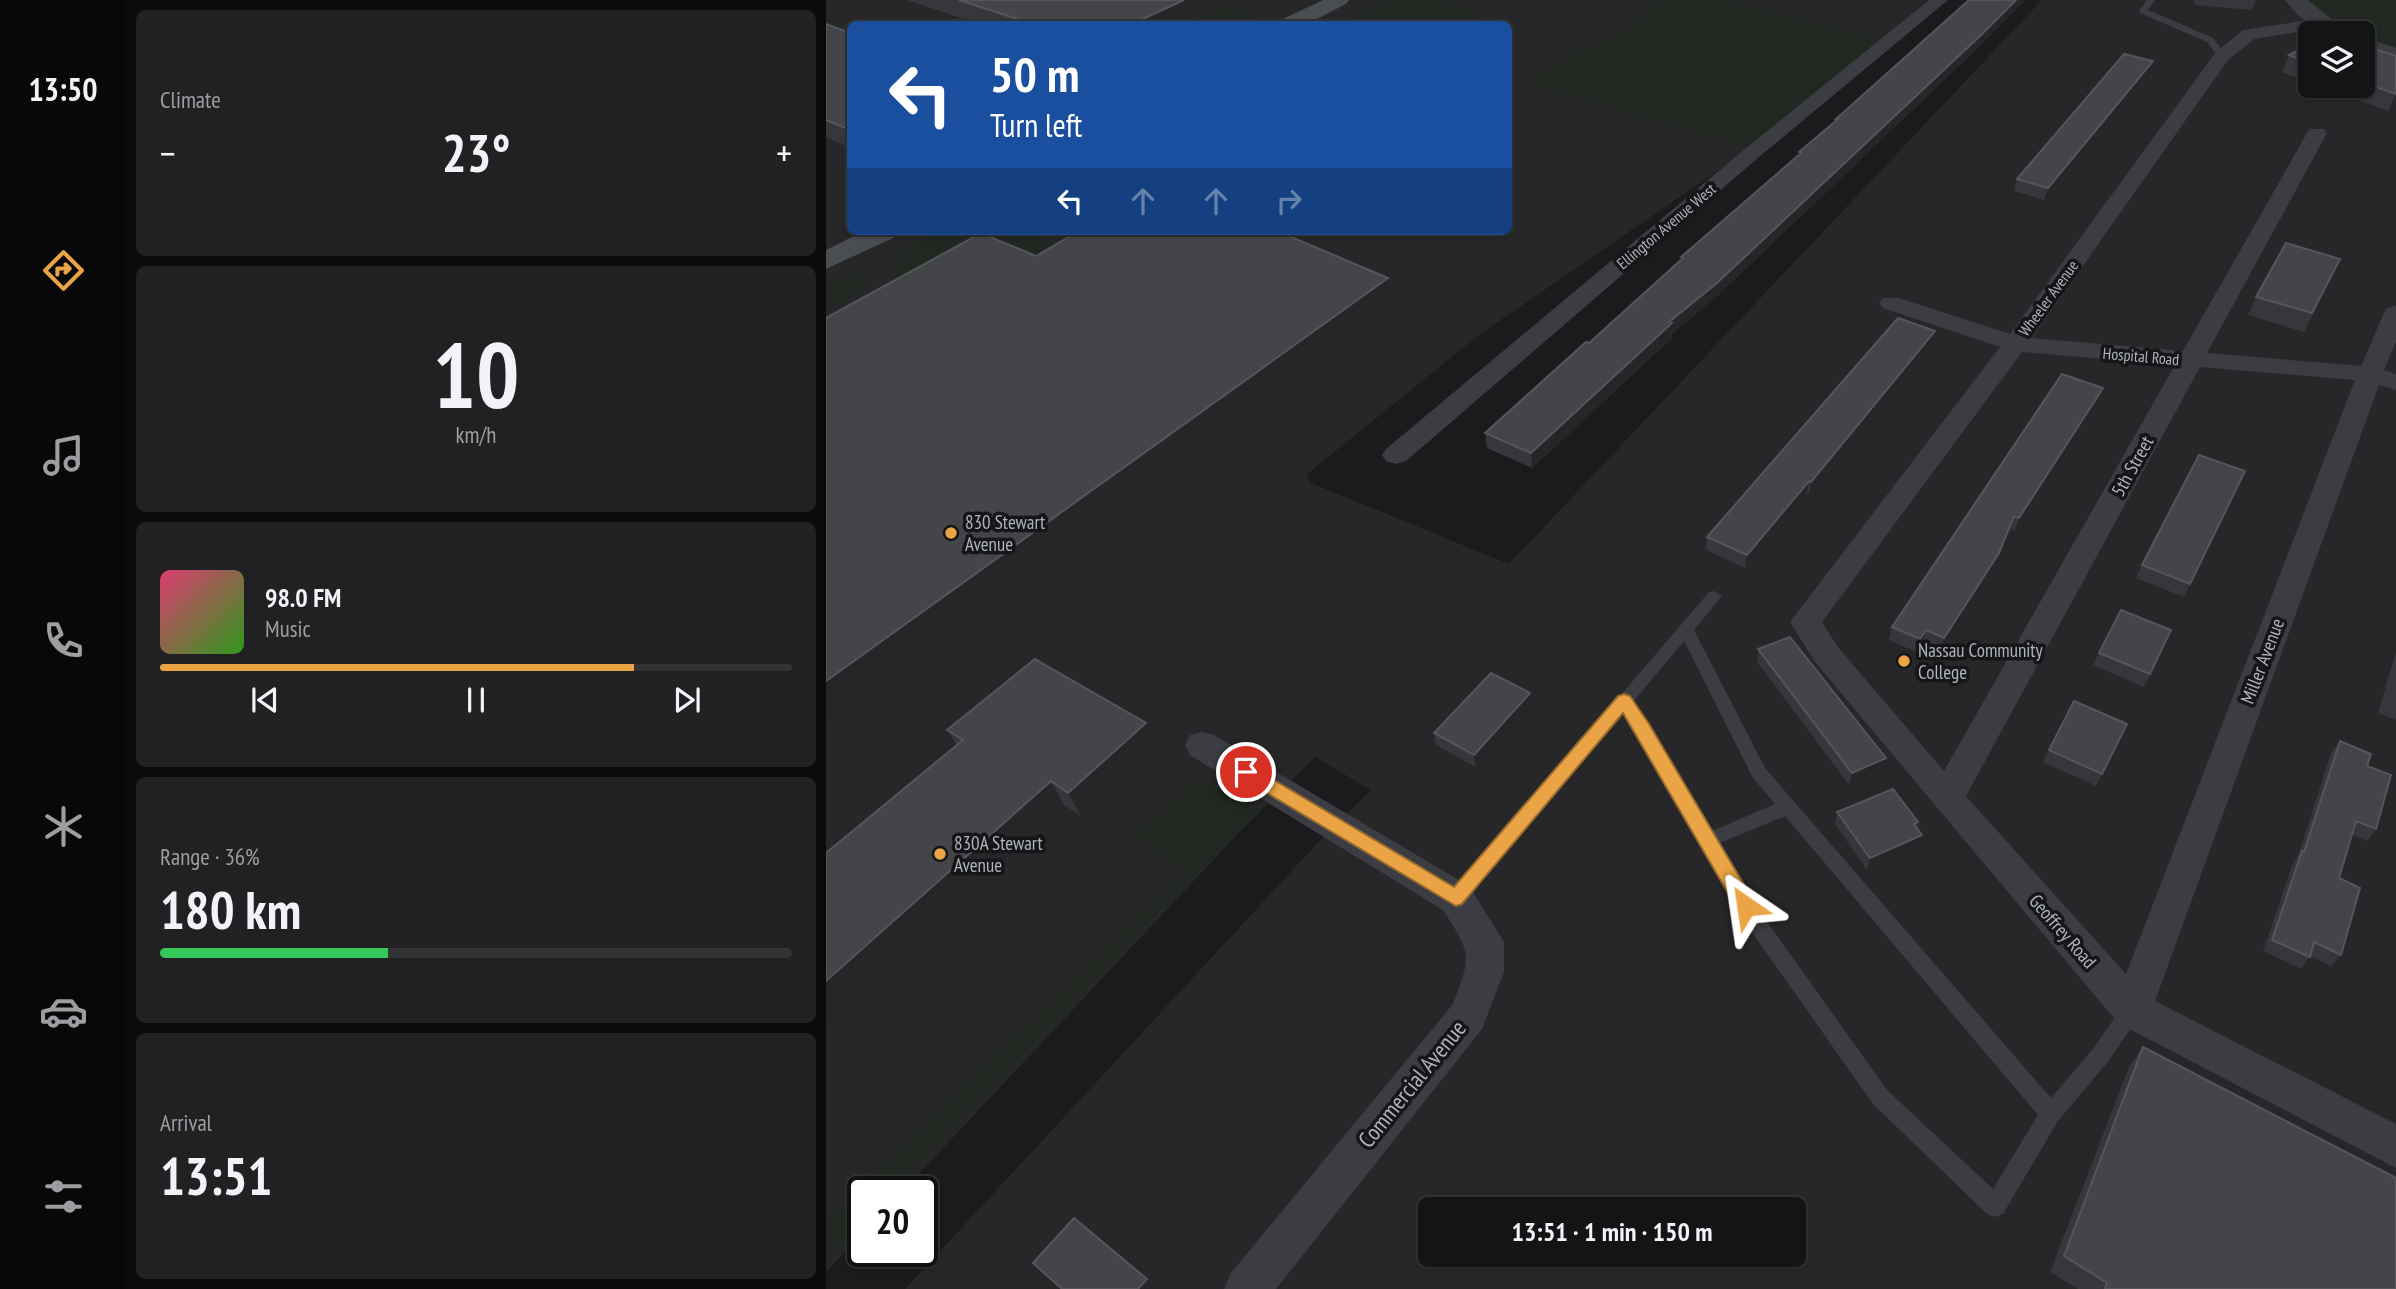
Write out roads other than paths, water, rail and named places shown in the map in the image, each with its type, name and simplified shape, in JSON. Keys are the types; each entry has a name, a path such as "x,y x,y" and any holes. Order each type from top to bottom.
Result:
{"main road":[{"path":"1297,21 1339,0"},
{"path":"826,261 877,235"}],"street":[{"name":"Ellington Avenue West","path":"1396,455 1757,148 1939,0"},
{"path":"2295,0 2323,21"},
{"name":"Wheeler Avenue","path":"1805,622 1986,385 2222,57 2249,34 2298,30"},
{"path":"2375,48 2396,55"},
{"name":"5th Street","path":"1947,798 2317,133"},
{"name":"Hospital Road","path":"1891,303 2015,344 2383,378"},
{"name":"Miller Avenue","path":"2132,1010 2383,378 2396,313"},
{"name":"Geoffrey Road","path":"1805,622 1826,654 1947,798 2132,1010 2396,1147"},
{"name":"Commercial Avenue","path":"1202,746 1456,898 1485,942 1485,972 1468,1016 1247,1289"}],"lane":[{"path":"2151,0 2143,11 2205,37 2217,46 2222,57"},
{"path":"1456,898 1714,596"},
{"path":"1686,629 1759,773 2051,1114"},
{"path":"1624,701 1761,929 1880,1097 1995,1206 2051,1114 2099,1057 2132,1010"},
{"path":"1707,841 1787,807"}],"place":[{"name":"830 Stewart Avenue","path":"951,533"},
{"name":"Nassau Community College","path":"1904,661"},
{"name":"830A Stewart Avenue","path":"940,854"}]}
